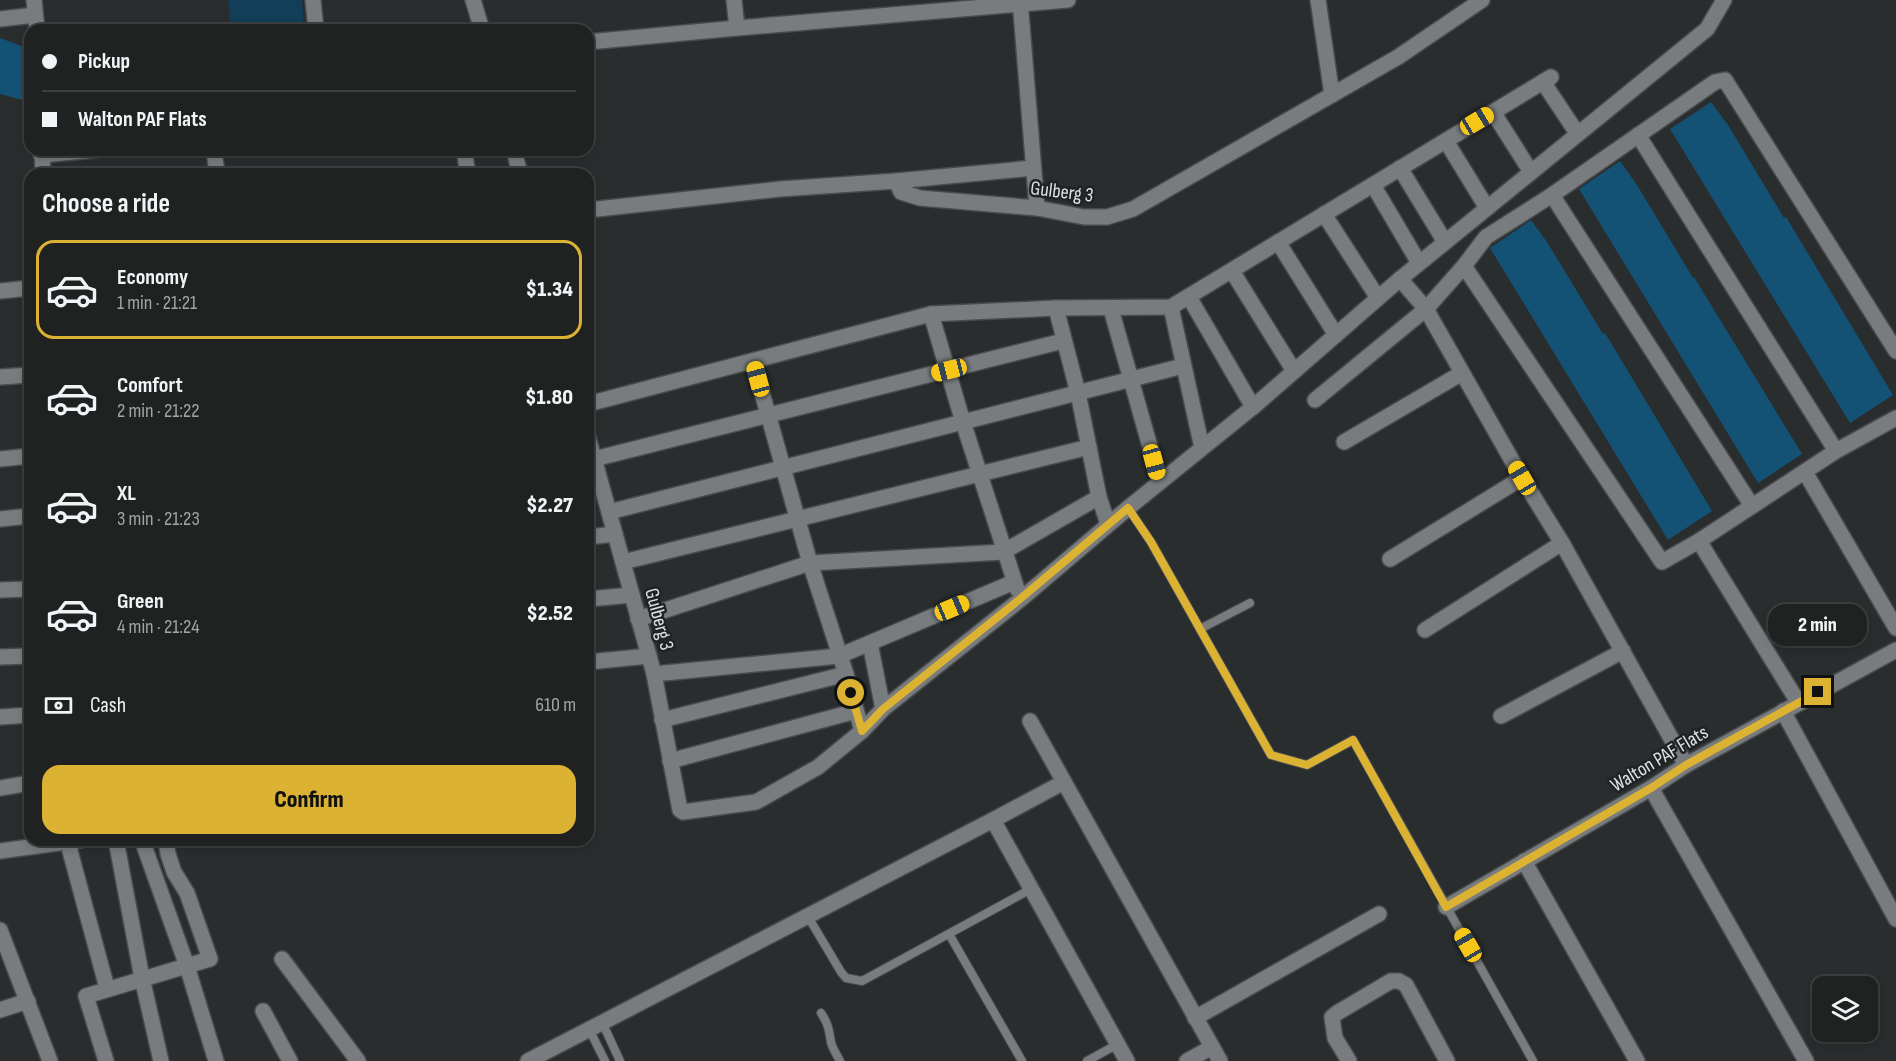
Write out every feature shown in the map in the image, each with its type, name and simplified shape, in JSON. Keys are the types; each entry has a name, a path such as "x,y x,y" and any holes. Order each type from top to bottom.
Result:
{"street":[{"path":"313,0 315,24"},
{"path":"473,0 480,24"},
{"path":"735,0 737,28"},
{"path":"594,41 1020,2 1068,0"},
{"path":"1318,0 1332,95"},
{"name":"Gulberg 3","path":"896,181 901,192 920,198 1038,208 1084,217 1107,217 1133,209 1398,57 1482,0"},
{"path":"753,361 810,563 862,731 883,709 1253,407 1444,242 1707,29 1724,0"},
{"path":"1020,2 1038,208"},
{"path":"0,19 35,15"},
{"path":"594,402 931,314 1056,308 1171,308 1547,79 1577,133"},
{"path":"1315,400 1426,309 1486,237 1552,195 1715,82 1725,81 1896,351"},
{"path":"1493,112 1531,172"},
{"path":"1638,135 1836,451"},
{"path":"1446,141 1487,208"},
{"path":"594,209 780,189 1033,168"},
{"path":"1400,168 1444,242"},
{"path":"1373,185 1419,263"},
{"path":"1552,195 1752,506"},
{"path":"1324,214 1378,298"},
{"path":"1278,242 1336,334"},
{"path":"1464,266 1662,562 1699,541 1836,451 1896,418"},
{"path":"1232,271 1294,371"},
{"path":"1400,279 1426,309 1522,478 1562,543 1686,765"},
{"path":"0,291 24,289"},
{"path":"1189,297 1253,407"},
{"path":"1056,308 1078,393 1099,497 1108,524"},
{"path":"1171,308 1202,448"},
{"path":"1111,309 1160,482"},
{"path":"931,314 1003,552 1020,599"},
{"path":"594,466 768,415 1063,341"},
{"path":"609,512 1183,366"},
{"path":"1344,442 1462,373"},
{"path":"0,378 24,376"},
{"path":"623,562 1089,447"},
{"path":"0,459 24,457"},
{"name":"Gulberg 3","path":"594,469 609,512 654,674 679,806 683,812 756,802 818,767 862,731"},
{"path":"1804,472 1896,628"},
{"path":"1390,559 1522,478"},
{"path":"638,619 810,563 1003,552 1099,497"},
{"path":"0,519 24,517"},
{"path":"594,536 615,534"},
{"path":"1699,541 1798,702"},
{"path":"1425,630 1562,543"},
{"path":"654,674 839,656 1014,582"},
{"path":"0,590 24,589"},
{"path":"594,599 632,595"},
{"path":"870,643 883,709"},
{"name":"Walton PAF Flats","path":"1446,907 1651,788 1686,765 1896,650"},
{"path":"1501,716 1623,651"},
{"path":"0,657 24,656"},
{"path":"594,661 649,656"},
{"path":"662,720 846,674"},
{"path":"670,761 856,711"},
{"path":"1783,711 1896,919"},
{"path":"0,717 24,715"},
{"path":"1029,722 1220,1061"},
{"path":"528,1061 1064,782"},
{"path":"0,788 24,784"},
{"path":"1651,788 1806,1061"},
{"path":"993,820 1127,1061"},
{"path":"0,851 38,846"},
{"path":"73,846 70,851 107,988"},
{"path":"117,846 142,978 161,1061"},
{"path":"144,846 187,966 216,1061"},
{"path":"106,1061 86,996 210,959 187,893 174,872 166,846"},
{"path":"1524,861 1637,1061"},
{"path":"1195,1017 1379,914"},
{"path":"0,930 50,1061"},
{"path":"282,959 358,1061"},
{"path":"1349,1061 1335,1038 1332,1017 1391,981 1399,981 1406,985 1447,1061"},
{"path":"0,1010 28,1001"},
{"path":"263,1011 290,1061"},
{"path":"1187,1061 1212,1047"}],"lane":[{"path":"1128,508 1151,542 1271,755 1307,765 1353,740 1533,1061"},
{"path":"1200,629 1250,603"},
{"path":"807,915 846,978 862,981 1031,888"},
{"path":"949,934 1022,1061"},
{"path":"821,1013 827,1023 831,1043 840,1061"},
{"path":"595,1026 605,1061"},
{"path":"595,1026 620,1061"},
{"path":"1087,1061 1118,1044"}],"shaded area":[{"path":"228,0 302,0 304,24 230,24"}],"building":[{"path":"0,38 24,47 24,100 0,94"},
{"path":"1711,102 1728,125 1784,218 1786,217 1893,395 1850,423 1670,129"},
{"path":"1620,161 1802,454 1758,483 1579,189"},
{"path":"1531,220 1603,334 1605,333 1712,511 1668,540 1490,248"}],"route":[{"path":"851,693 862,731 883,709 1020,599 1128,508 1151,542 1271,755 1307,765 1353,740 1446,907 1651,788 1686,765 1818,692"}]}
